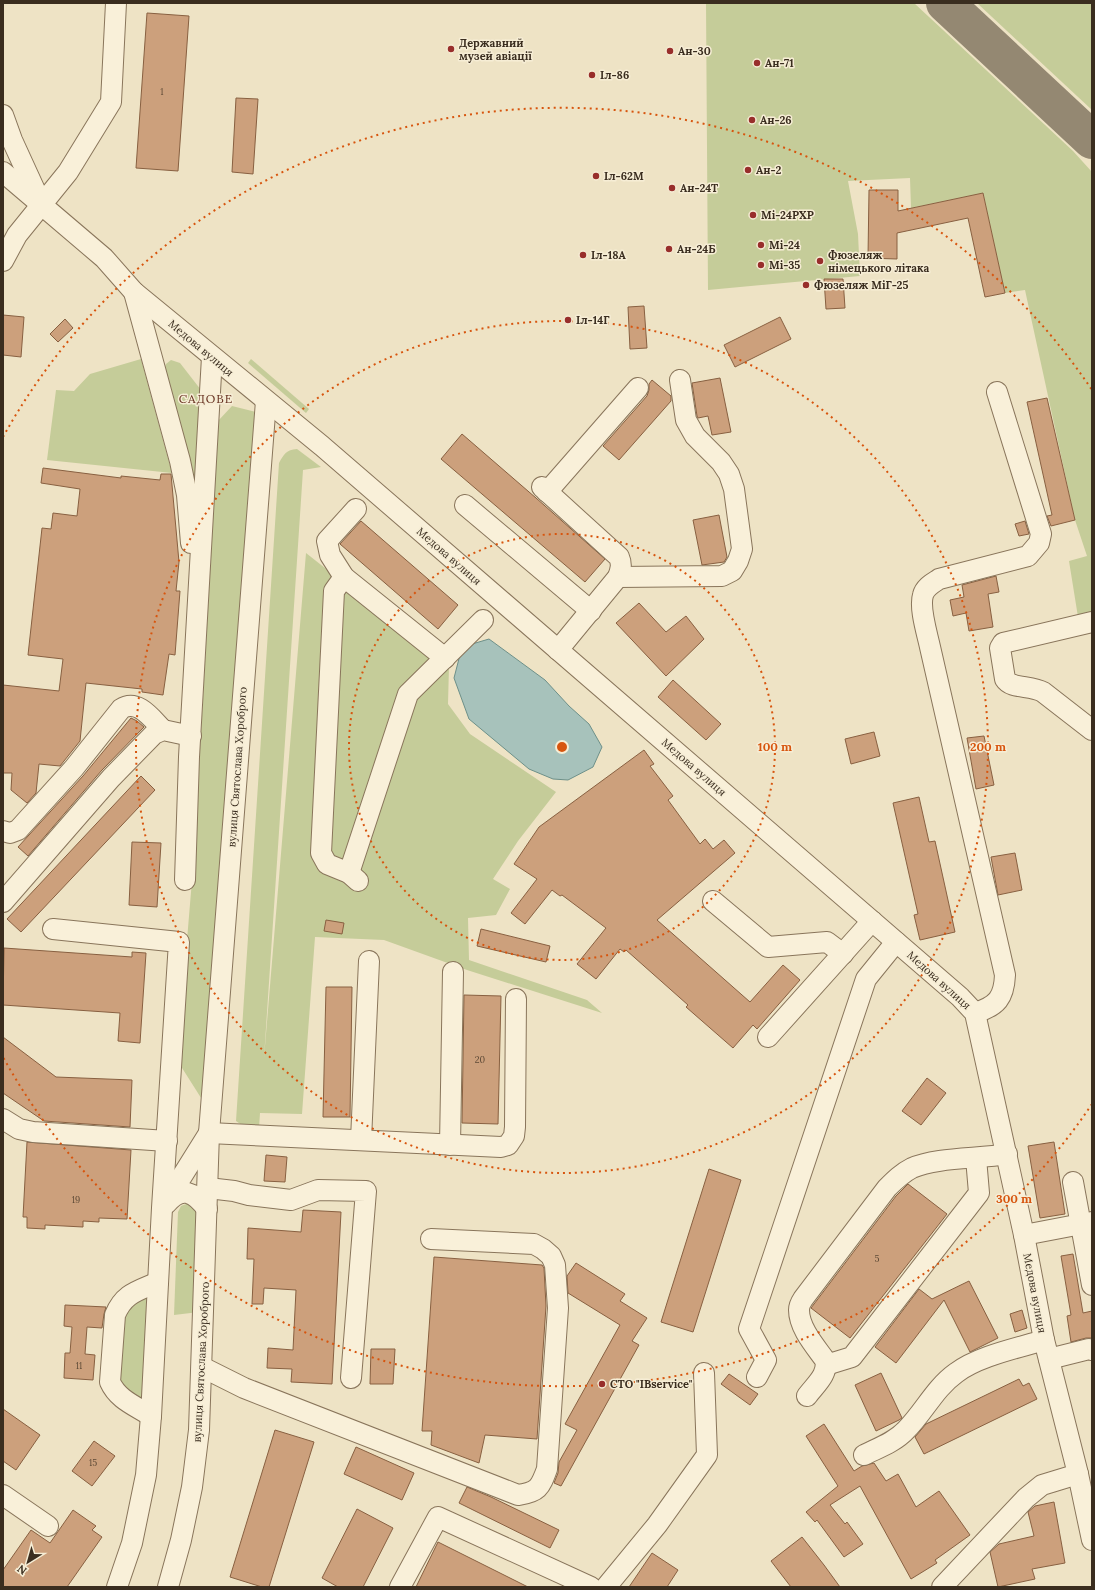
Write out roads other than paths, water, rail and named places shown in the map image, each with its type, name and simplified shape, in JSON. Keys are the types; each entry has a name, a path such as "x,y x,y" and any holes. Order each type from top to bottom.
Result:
{"street":[{"path":"3,261 17,235 68,172 112,102 116,3"},
{"path":"3,116 12,140 41,204"},
{"name":"Медова вулиця","path":"3,172 104,258 134,292 322,446 960,996 975,1013 1024,1234 1044,1340 1078,1474 1092,1540"},
{"path":"134,292 180,461 186,495 192,559 198,598"},
{"path":"185,880 198,598 212,357"},
{"path":"618,577 722,576 732,571 738,561 742,549 734,489 729,474 721,462 694,436 686,420 680,380"},
{"path":"558,650 618,577 621,570 621,563 619,556 544,489 638,388"},
{"path":"975,1013 987,1009 997,1002 1002,994 1006,975 930,647 922,604 923,594 929,585 938,579 1028,556 1039,543 1041,534 997,392"},
{"name":"вулиця Святослава Хороброго","path":"168,1587 181,1540 192,1487 199,1430 209,1133 266,401"},
{"path":"465,505 591,611"},
{"path":"356,509 327,541 330,555 344,577 445,658"},
{"path":"344,577 334,591 321,852 327,864 354,877 408,694 483,620"},
{"path":"1092,622 1003,643 1000,648 1005,679 1007,682 1012,685 1035,688 1043,692 1092,730"},
{"path":"3,831 10,833 18,830 74,768 121,709 126,706 134,705 139,707 163,730 191,736"},
{"path":"3,902 111,778 154,734 163,730"},
{"path":"713,901 768,947 828,942 843,954"},
{"path":"768,1037 872,921"},
{"name":"вулиця Святослава Хороброго","path":"53,929 178,942 151,1416 146,1475 132,1544 117,1587"},
{"path":"757,1377 766,1360 749,1329 866,979 896,942"},
{"path":"361,1140 369,961"},
{"path":"450,1145 453,972"},
{"path":"209,1133 450,1145 501,1147 508,1145 514,1136 515,1127 516,999"},
{"path":"3,1120 18,1129 33,1132 167,1141"},
{"name":"вулиця Святослава Хороброго","path":"162,1208 209,1133"},
{"path":"807,1396 823,1375 826,1365 825,1360 800,1320 798,1309 803,1299 887,1188 899,1176 911,1168 930,1162 1007,1154"},
{"path":"826,1365 852,1357 979,1193 976,1158"},
{"path":"1073,1182 1086,1223 1092,1285"},
{"path":"208,1188 291,1200 318,1190 366,1191 351,1378"},
{"path":"162,1208 171,1198 181,1192 190,1194 197,1198 207,1209"},
{"path":"1024,1234 1086,1223"},
{"path":"202,1367 244,1388 518,1495 532,1492 542,1484 547,1469 558,1308 555,1265 551,1256 534,1244 431,1239"},
{"path":"151,1416 122,1398 115,1392 110,1382 115,1315 119,1305 127,1296 158,1282"},
{"path":"864,1455 903,1433 936,1392 956,1372 982,1359 1044,1340"},
{"path":"1049,1359 1064,1354 1089,1349 1092,1350"},
{"path":"606,1587 657,1525 707,1455 704,1373"},
{"path":"942,1587 1026,1498 1042,1485 1078,1474"},
{"path":"3,1495 48,1526"},
{"path":"400,1587 438,1517 591,1587"}],"water":[{"path":"489,639 545,680 569,706 589,724 602,747 593,767 568,780 553,779 529,769 469,719 454,678 462,647"}],"place":[{"name":"Державний музей авіації","path":"451,49"},
{"name":"Ан-30","path":"670,51"},
{"name":"Ан-71","path":"757,63"},
{"name":"Іл-86","path":"592,75"},
{"name":"Ан-26","path":"752,120"},
{"name":"Ан-2","path":"748,170"},
{"name":"Іл-62М","path":"596,176"},
{"name":"Ан-24Т","path":"672,188"},
{"name":"Мі-24РХР","path":"753,215"},
{"name":"Мі-24","path":"761,245"},
{"name":"Ан-24Б","path":"669,249"},
{"name":"Іл-18А","path":"583,255"},
{"name":"Фюзеляж німецького літака","path":"820,261"},
{"name":"Мі-35","path":"761,265"},
{"name":"Фюзеляж МіГ-25","path":"806,285"},
{"name":"Іл-14Г","path":"568,320"},
{"name":"СТО \"IBservice\"","path":"602,1384"}],"district":[{"name":"САДОВЕ","path":"206,399"}]}
